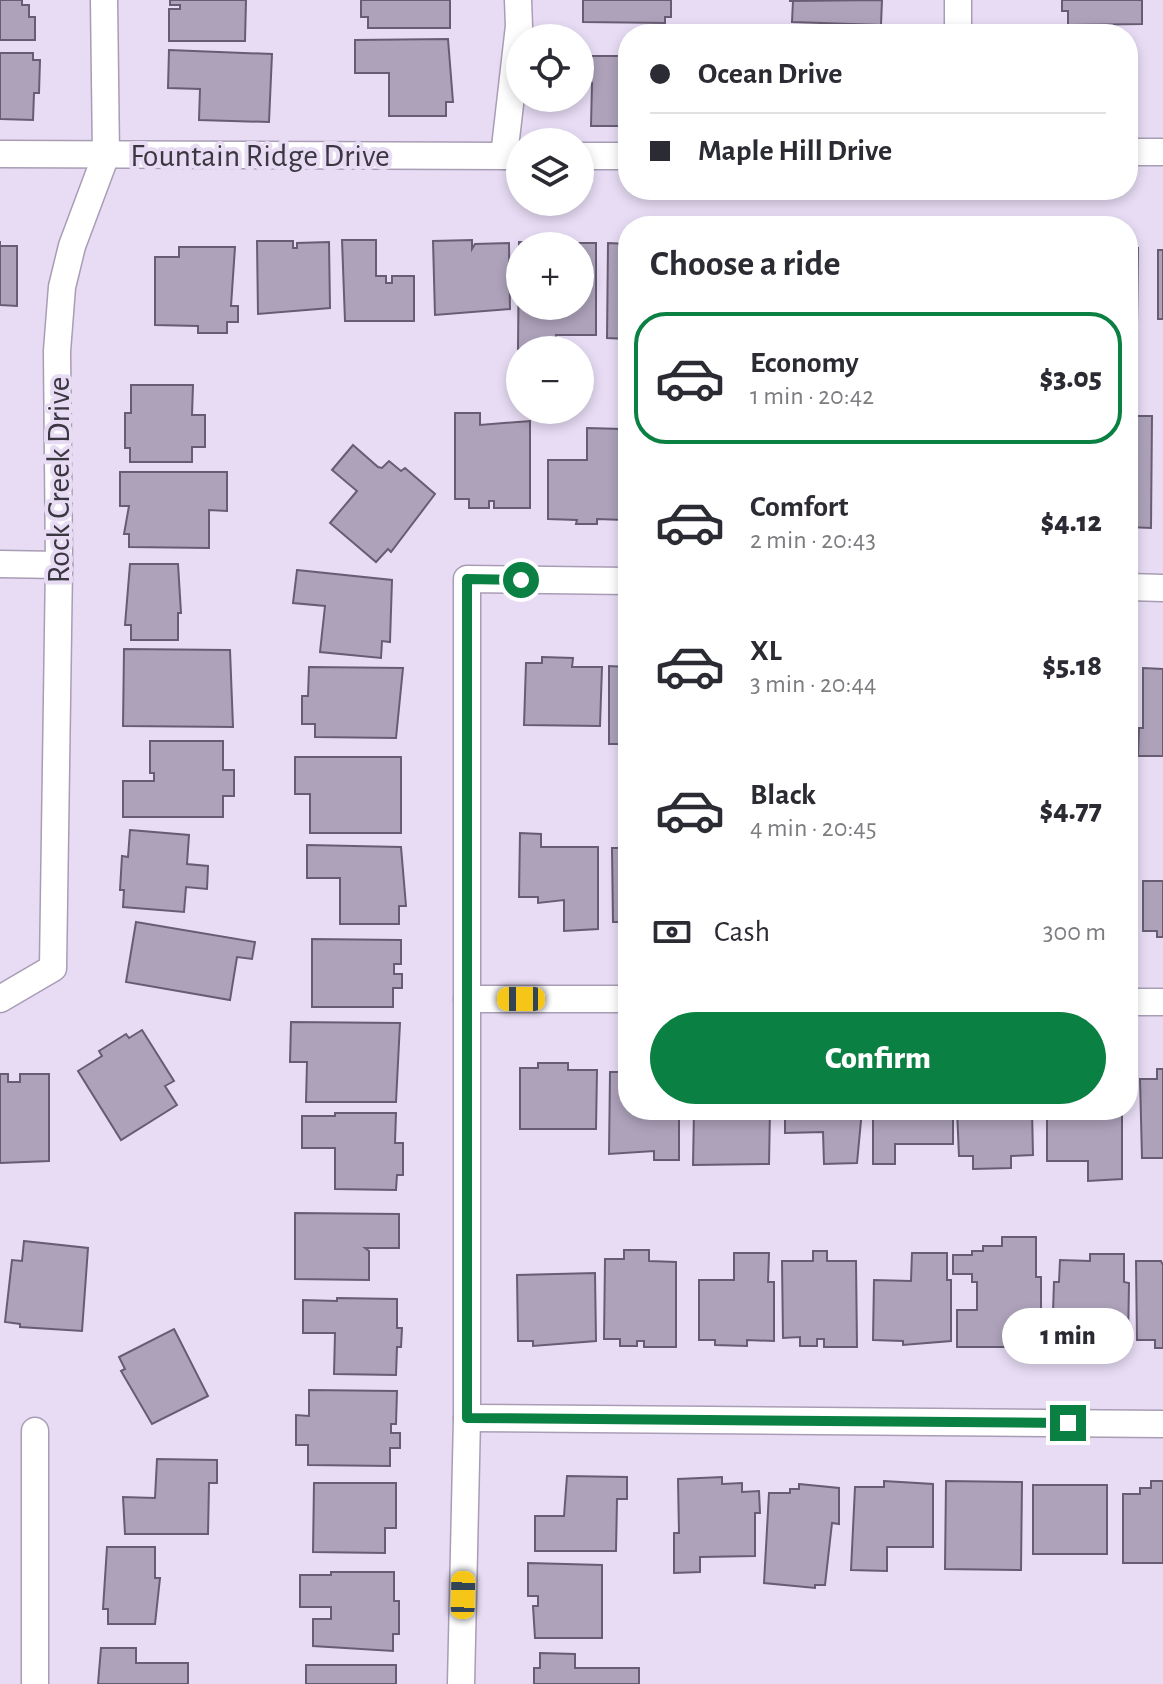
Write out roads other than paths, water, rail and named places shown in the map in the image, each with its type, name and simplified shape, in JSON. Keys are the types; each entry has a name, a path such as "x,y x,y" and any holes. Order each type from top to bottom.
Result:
{"street":[{"name":"Rock Creek Drive","path":"0,999 53,968 59,565 57,351 62,287 72,246 106,155 104,0"},
{"path":"514,128 518,0"},
{"path":"958,0 958,24"},
{"path":"1138,152 1163,152"},
{"name":"Fountain Ridge Drive","path":"0,154 506,156"},
{"path":"594,156 618,156"},
{"path":"0,564 59,565"},
{"path":"461,1684 467,1418 467,579 618,581"},
{"path":"1138,587 1163,588"},
{"path":"467,999 618,999"},
{"path":"1138,1002 1163,1002"},
{"path":"467,1418 1163,1424"},
{"path":"35,1431 35,1684"}]}
